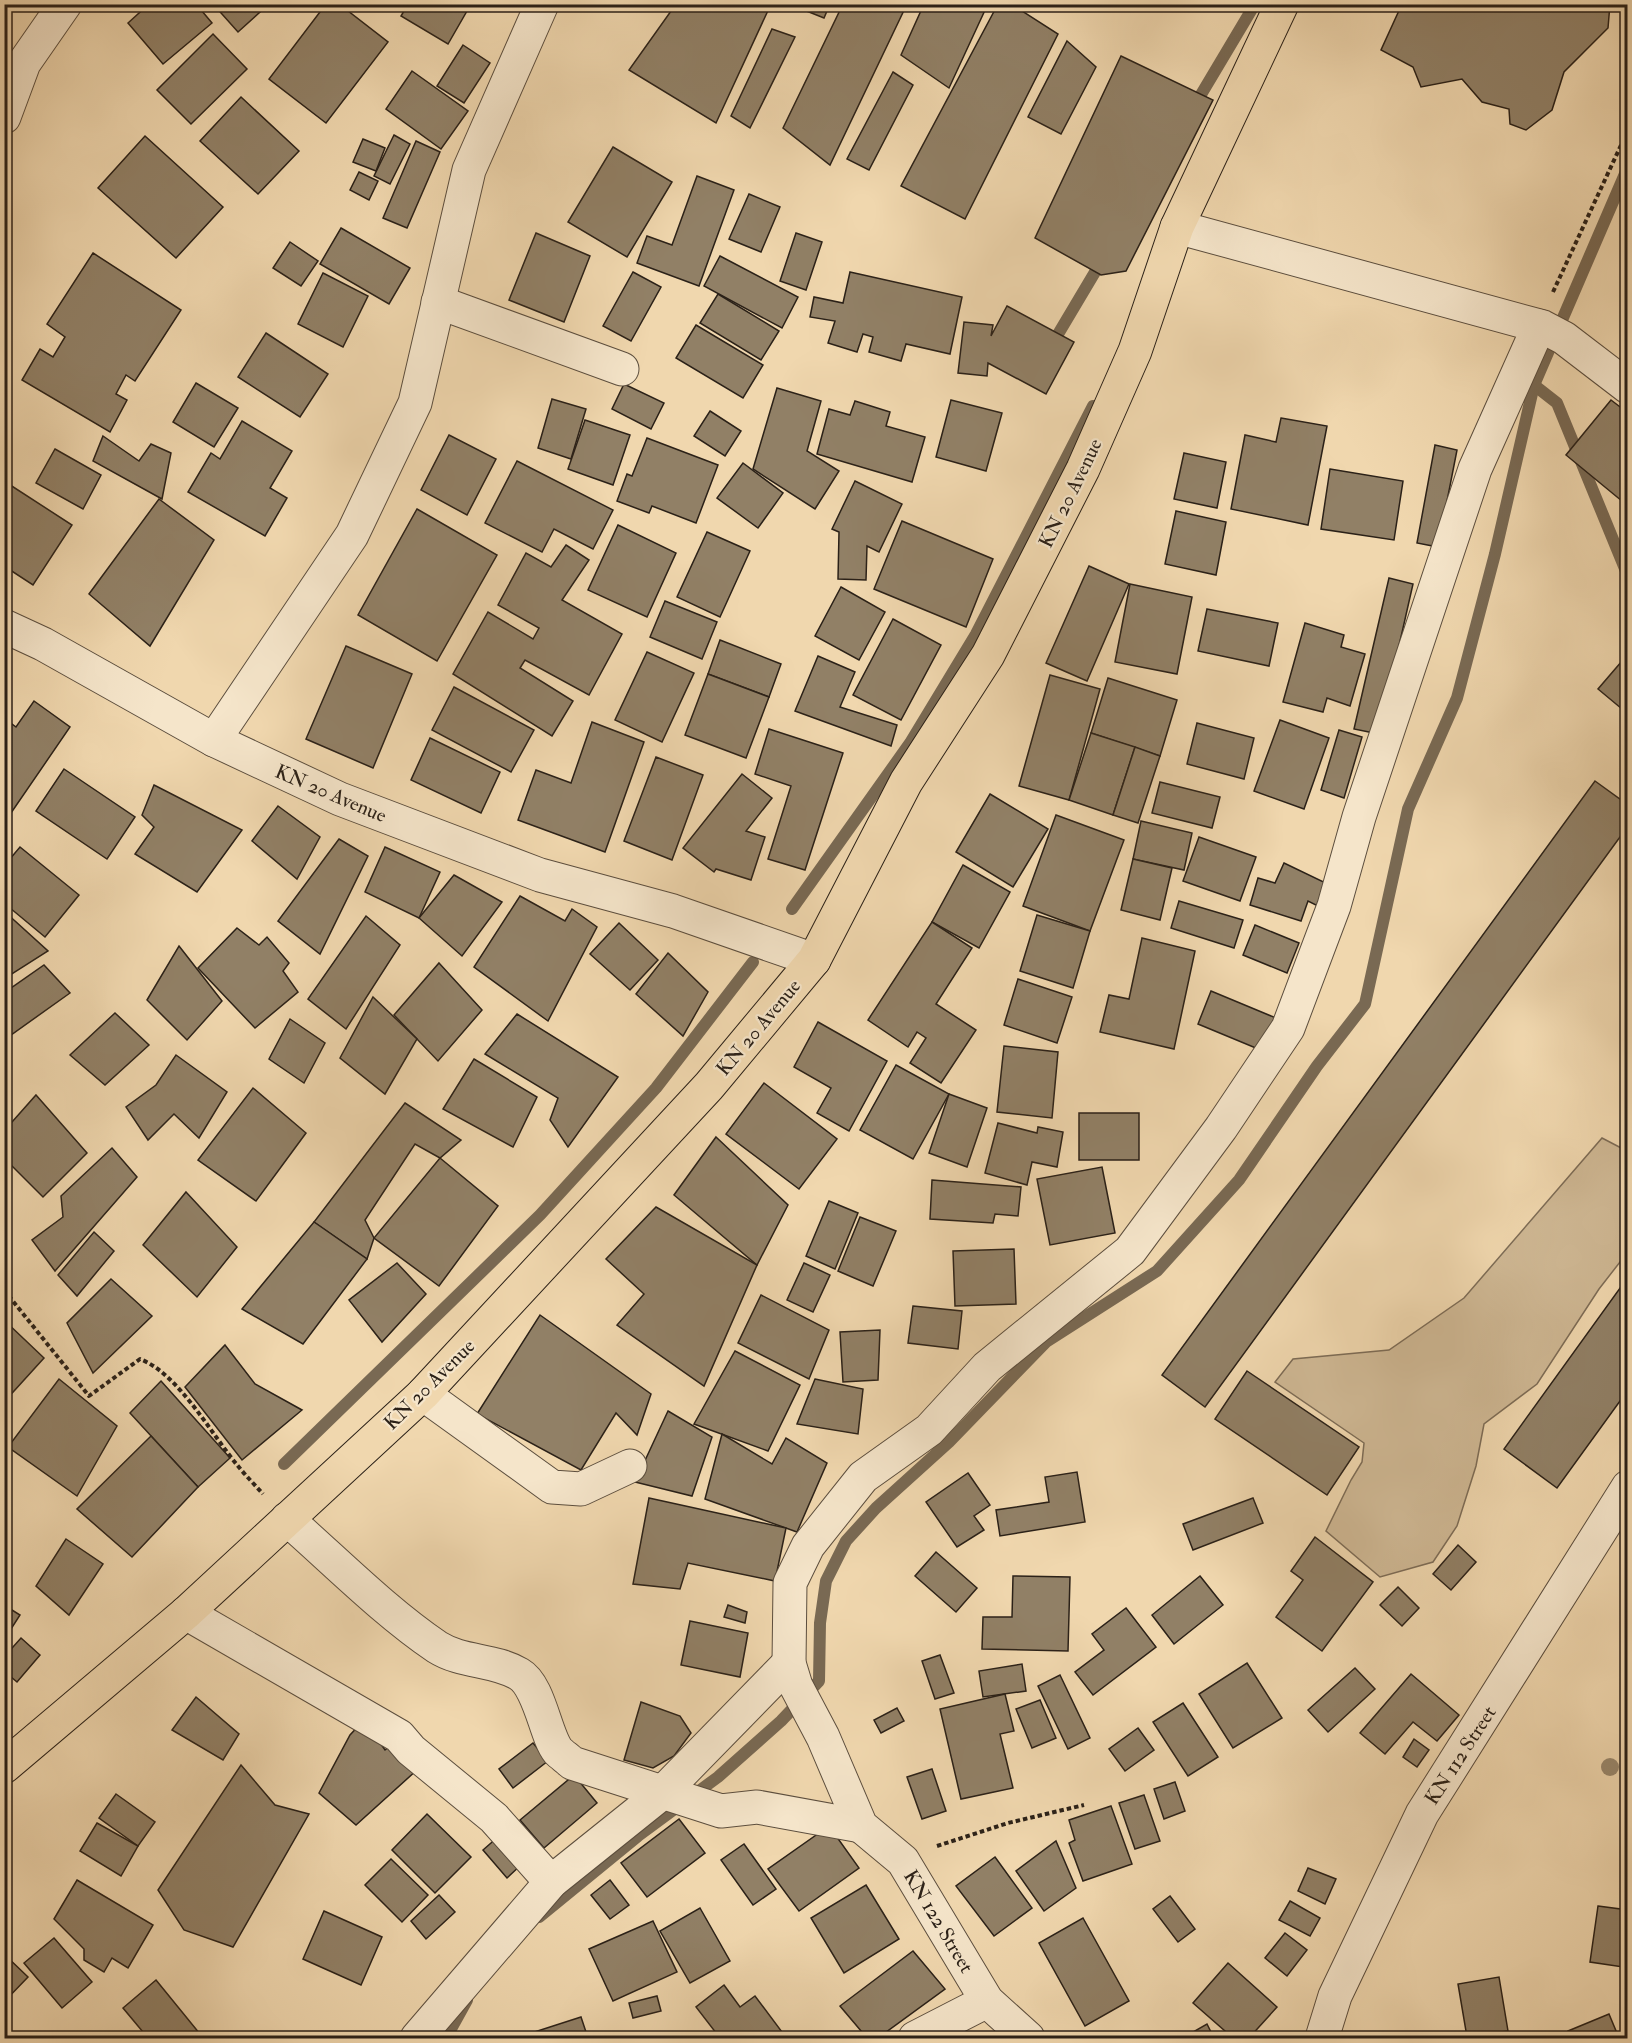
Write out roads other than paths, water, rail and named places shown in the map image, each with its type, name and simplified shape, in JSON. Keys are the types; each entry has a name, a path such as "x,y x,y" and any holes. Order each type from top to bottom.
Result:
{"main road":[{"name":"KN 20 Avenue","path":"4,1767 186,1613 423,1394 709,1086 814,960 906,782 988,655 1083,469 1135,351 1177,227 1282,4"}],"street":[{"path":"4,117 24,63 64,4"},
{"path":"214,740 352,535 415,403 469,170 542,4"},
{"path":"1177,227 1548,330 1595,360 1628,387"},
{"path":"438,302 622,369"},
{"path":"417,2038 551,1882 668,1795 792,1675 790,1583 808,1546 835,1510 863,1477 929,1430 987,1367 1130,1251 1221,1128 1288,1028 1334,906 1359,817 1475,469 1548,330"},
{"name":"KN 20 Avenue","path":"4,626 43,644 214,740 340,799 540,875 673,911 814,960"},
{"path":"423,1394 552,1487 580,1489 630,1466"},
{"name":"KN 112 Street","path":"1322,2038 1335,1996 1422,1814 1628,1487"},
{"path":"287,1519 377,1599 438,1648 465,1659 488,1663 521,1674 540,1704 557,1750 572,1763 721,1811 757,1807 861,1826"},
{"path":"186,1613 399,1736 411,1750 494,1818 551,1882"},
{"name":"KN 122 Street","path":"792,1675 823,1737 861,1826 903,1861 987,2001 1028,2038"},
{"path":"915,2038 987,2001"}],"waterway":[{"path":"1193,108 1255,4"},
{"path":"539,1917 638,1836 718,1777 781,1721 819,1681 820,1623 826,1581 846,1541 876,1508 949,1442 1046,1342 1157,1271 1239,1180 1317,1066 1365,1004 1408,809 1457,698 1495,554 1534,385 1628,167"},
{"path":"1051,346 1104,257"},
{"path":"1534,385 1557,403 1628,576"},
{"path":"792,909 910,743 976,634 1093,406"},
{"path":"284,1464 540,1215 656,1088 753,962"},
{"path":"446,2038 467,2000"}]}
